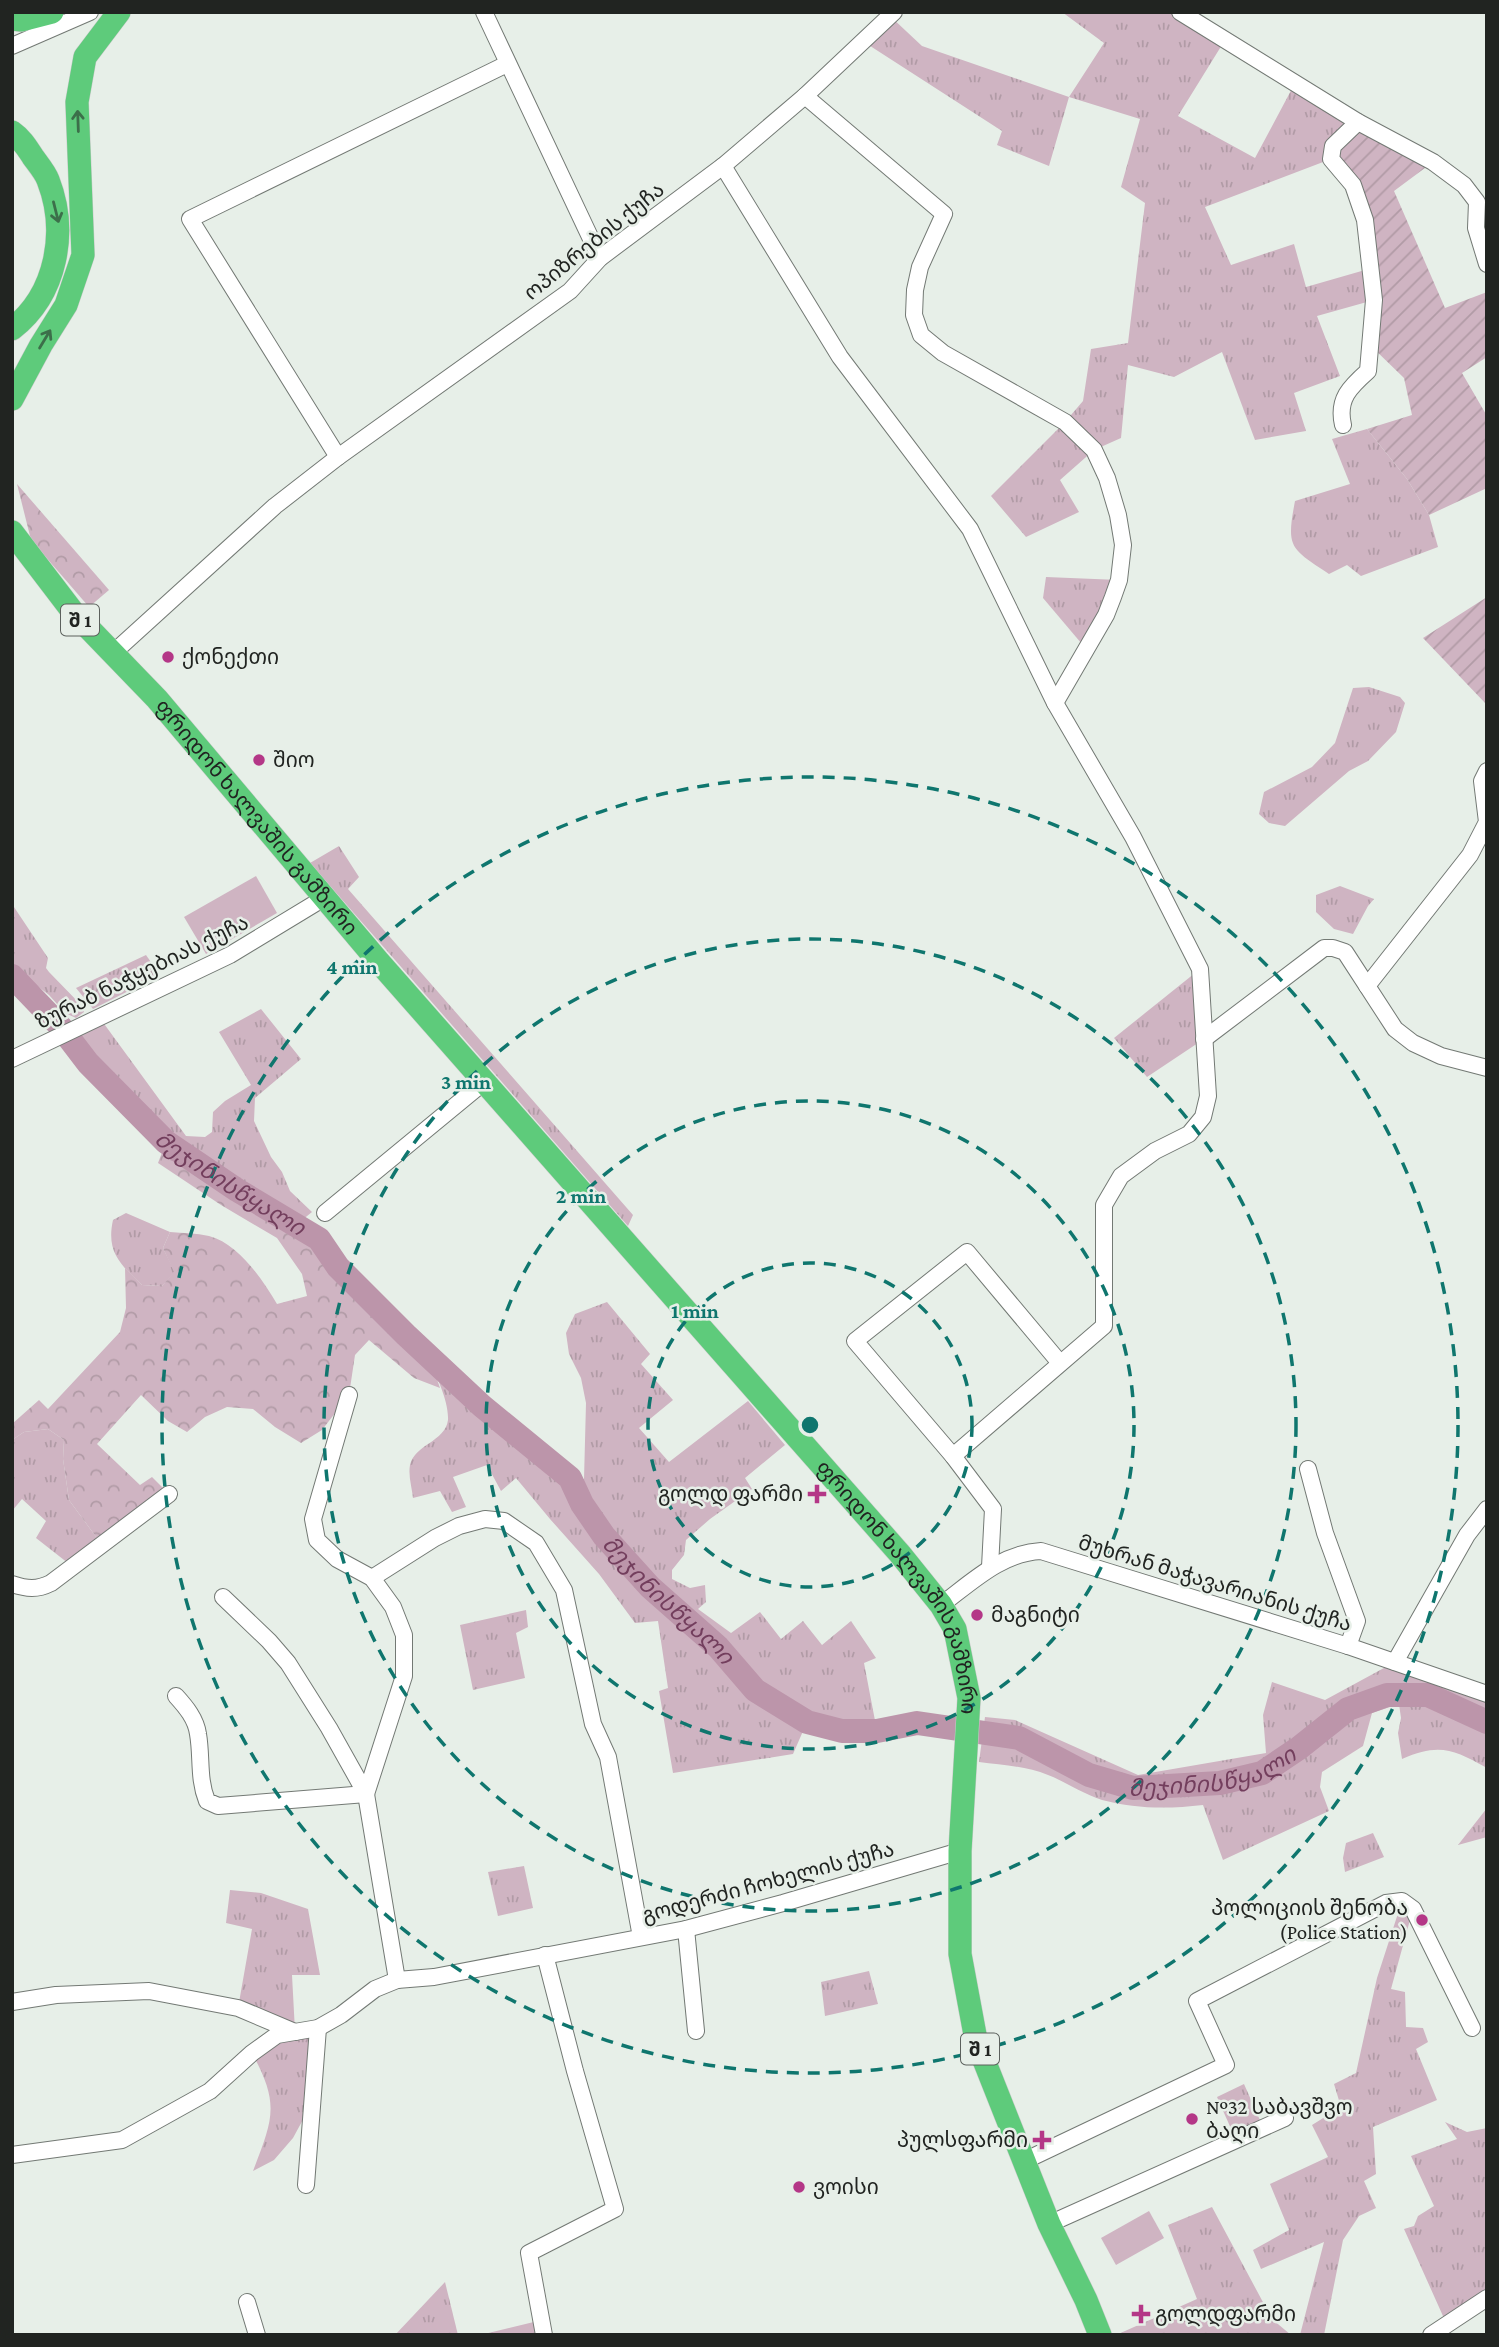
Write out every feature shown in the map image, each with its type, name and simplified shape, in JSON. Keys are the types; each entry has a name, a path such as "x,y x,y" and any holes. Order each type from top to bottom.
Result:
{"highway":[{"path":"12,399 66,305 83,255 77,102 85,57 119,12"},
{"path":"12,19 62,16"},
{"path":"12,132 48,179 59,224 55,263 49,280 29,312 12,329"},
{"name":"ფრიდონ ხალვაშის გამზირი","path":"12,514 16,537 73,612 157,699 324,898 900,1554 941,1605 955,1629 969,1698 960,1851 960,1954 976,2040 1049,2224 1100,2335"}],"street":[{"path":"12,46 62,16 90,12"},
{"path":"484,12 600,258"},
{"name":"ოპიზრების ქუჩა","path":"113,654 275,506 338,457 570,291 600,258 723,166 806,96 894,12"},
{"path":"1180,12 1359,122 1433,162 1464,185 1482,207 1476,228 1487,264"},
{"path":"338,457 190,219 507,64"},
{"path":"806,96 944,214 920,267 915,290 914,315 921,335 943,353 1065,422 1094,450 1107,478 1118,515 1123,545 1119,580 1106,615 1055,704"},
{"path":"1343,425 1340,413 1348,389 1368,371 1374,300 1365,220 1353,185 1331,159 1334,146 1359,122"},
{"path":"723,166 841,357 970,529 1055,704 1133,836 1200,969 1208,1096 1203,1117 1189,1134 1155,1151 1121,1176 1104,1205 1104,1326 953,1456"},
{"path":"1367,985 1470,855 1487,822 1482,781 1487,771"},
{"name":"ზურაბ ნაჭყებიას ქუჩა","path":"12,1059 230,956 324,898"},
{"path":"1204,1039 1324,948 1333,947 1345,952 1395,1030 1413,1043 1441,1056 1487,1068"},
{"path":"325,1213 484,1082"},
{"path":"990,1567 993,1509 953,1456 855,1341 968,1252 1060,1363"},
{"path":"349,1395 313,1519 317,1540 337,1559 372,1578 393,1607 404,1635 404,1676 366,1794"},
{"path":"1308,1469 1325,1533 1357,1621 1348,1646"},
{"path":"12,1584 39,1589 51,1583 169,1494"},
{"path":"1395,1662 1467,1535 1487,1509"},
{"path":"372,1578 435,1538 459,1526 485,1519 504,1521 536,1543 564,1590 593,1724 608,1757 641,1937"},
{"name":"მუხრან მაჭავარიანის ქუჩა","path":"941,1605 990,1567 1024,1552 1041,1551 1348,1646 1487,1694"},
{"path":"223,1597 269,1641 288,1664 329,1728 366,1794 397,1980"},
{"path":"176,1696 189,1710 198,1733 202,1788 207,1801 218,1806 366,1794"},
{"name":"გოდერძი ჩოხელის ქუჩა","path":"12,2155 122,2140 210,2091 252,2053 277,2035 318,2028 341,2015 375,1989 397,1980 435,1977 686,1929 960,1851"},
{"path":"1024,2161 1226,2066 1197,2001 1386,1903 1402,1901 1414,1904 1472,2028"},
{"path":"686,1929 696,2031"},
{"path":"544,2335 529,2253 615,2209 545,1955"},
{"path":"12,2002 57,1995 149,1991 238,2008 295,2032"},
{"path":"306,2185 318,2028"},
{"path":"1049,2224 1285,2118"},
{"path":"1432,2335 1487,2298"},
{"path":"247,2302 257,2335"}],"green space":[{"path":"1062,12 1180,12 1225,40 1178,116 1255,158 1295,83 1358,122 1331,159 1205,207 1231,265 1294,244 1306,287 1372,268 1374,300 1317,316 1340,376 1294,393 1306,431 1255,440 1222,352 1174,377 1128,365 1121,438 1094,450 1060,480 1079,512 1026,537 991,496 1083,401 1091,349 1128,343 1145,203 1121,187 1140,119 1069,97 1104,43"},
{"path":"890,16 922,46 1069,97 1049,166 997,145 1002,131 864,42"},
{"path":"1358,122 1433,162 1394,191 1445,308 1487,292 1487,357 1462,373 1487,416 1487,488 1429,515 1407,479 1367,429 1412,415 1404,378 1370,345 1365,220 1333,146"},
{"path":"1367,429 1407,479 1429,515 1438,547 1361,576 1347,565 1329,574 1306,558 1294,545 1291,529 1295,501 1350,484 1332,439"},
{"path":"17,484 109,590 89,607 31,540"},
{"path":"1046,577 1119,580 1087,650 1043,598"},
{"path":"1487,597 1487,705 1423,638"},
{"path":"1369,687 1400,697 1405,703 1396,732 1368,761 1349,771 1285,826 1269,823 1259,814 1264,792 1312,767 1335,743 1353,688"},
{"path":"339,846 359,877 348,889 633,1215 628,1226 310,863"},
{"path":"256,876 277,913 206,954 184,917"},
{"path":"1340,886 1374,899 1353,934 1334,929 1316,912 1316,895"},
{"path":"12,904 48,958 46,968 84,1008 84,1012 76,1018 65,1013 49,995 13,967"},
{"path":"146,955 160,975 93,1009 76,988"},
{"path":"1200,969 1204,1039 1147,1077 1114,1038"},
{"path":"261,1009 301,1059 255,1098 254,1121 290,1191 312,1212 296,1225 166,1142 172,1140 77,1035 102,1021 186,1136 205,1137 212,1132 213,1112 251,1085 219,1032"},
{"path":"166,1142 237,1190 319,1239 338,1267 429,1356 440,1388 414,1378 369,1340 355,1355 349,1395 322,1430 301,1443 253,1409 227,1407 205,1417 187,1432 168,1421 141,1395 97,1444 140,1485 152,1477 169,1494 102,1545 69,1500 63,1459 64,1440 48,1429 24,1432 12,1440 12,1424 39,1400 48,1409 120,1332 126,1308 125,1268 142,1285 162,1286 174,1272 163,1248 170,1232 199,1234 220,1240 240,1254 277,1304 307,1296 302,1274 277,1238 158,1163"},
{"path":"126,1213 170,1232 163,1248 175,1272 162,1286 142,1285 121,1264 113,1249 113,1220"},
{"path":"607,1302 650,1354 641,1364 673,1400 639,1428 669,1462 748,1401 785,1445 745,1478 752,1489 686,1540 684,1555 672,1570 672,1579 690,1588 705,1585 706,1602 698,1609 731,1633 760,1612 781,1639 803,1621 822,1645 851,1621 876,1658 864,1663 877,1731 842,1731 807,1722 793,1754 673,1773 659,1691 668,1688 658,1621 635,1623 599,1574 516,1478 501,1491 487,1465 453,1477 466,1507 452,1512 440,1491 413,1498 409,1473 413,1458 442,1433 448,1420 444,1396 429,1356 482,1406 570,1478 584,1479 586,1403 581,1378 569,1354 566,1333 575,1314"},
{"path":"48,1429 64,1440 63,1459 69,1500 102,1545 73,1567 36,1538 46,1521 22,1499 12,1511 12,1440 24,1432"},
{"path":"526,1610 528,1627 516,1633 525,1678 473,1690 460,1625"},
{"path":"1395,1662 1487,1694 1487,1768 1465,1756 1446,1750 1426,1751 1402,1759 1398,1733 1401,1718 1399,1704 1372,1713 1363,1746 1322,1772 1320,1787 1329,1811 1223,1860 1203,1805 1152,1807 1115,1803 1102,1800 1040,1772 979,1762 985,1717 1015,1720 1138,1775 1266,1753 1263,1715 1272,1682 1325,1700"},
{"path":"1487,1808 1487,1837 1458,1845"},
{"path":"1373,1833 1384,1857 1345,1872 1343,1858 1346,1843"},
{"path":"524,1866 533,1908 498,1916 488,1872"},
{"path":"230,1890 261,1893 308,1909 320,1975 292,1975 295,2031 318,2028 312,2103 293,2138 274,2160 253,2171 269,2124 270,2099 252,2053 293,2032 238,2008 252,1929 226,1923"},
{"path":"1402,1901 1413,1909 1391,1989 1405,1992 1406,2027 1423,2028 1428,2042 1416,2049 1437,2100 1373,2127 1376,2174 1364,2181 1376,2208 1359,2216 1343,2240 1324,2335 1300,2335 1324,2242 1261,2269 1253,2250 1289,2230 1270,2184 1328,2157 1312,2125 1341,2107 1334,2084 1356,2073 1377,1978"},
{"path":"869,1971 878,2004 825,2016 821,1982"},
{"path":"1244,2084 1263,2127 1236,2140 1217,2097"},
{"path":"1445,2122 1467,2132 1487,2128 1487,2298 1447,2325 1404,2229 1414,2226 1418,2216 1434,2206 1411,2156 1457,2139"},
{"path":"1212,2207 1272,2319 1291,2335 1116,2335 1197,2299 1168,2225"},
{"path":"1149,2211 1164,2238 1116,2265 1101,2238"},
{"path":"445,2282 458,2335 395,2335"},
{"path":"542,2320 544,2335 480,2335"}],"waterway":[{"name":"მეჯინისწყალი","path":"12,976 59,1025 88,1063 166,1142 237,1190 319,1239 338,1267 406,1335 482,1406 570,1478 582,1504 604,1536 650,1587 718,1647 755,1690 807,1722 842,1731 877,1731 917,1723 1019,1738 1089,1775 1133,1788 1220,1783 1262,1773 1348,1709 1387,1695 1428,1695 1487,1722"}],"place":[{"name":"ქონექთი","path":"168,657"},
{"name":"შიო","path":"259,760"},
{"name":"გოლდ ფარმი","path":"817,1494"},
{"name":"მაგნიტი","path":"977,1615"},
{"name":"პოლიციის შენობა (Police Station)","path":"1422,1920"},
{"name":"№32 საბავშვო ბაღი","path":"1192,2119"},
{"name":"პულსფარმი","path":"1042,2140"},
{"name":"ვოისი","path":"799,2187"},
{"name":"გოლდფარმი","path":"1141,2314"}]}
